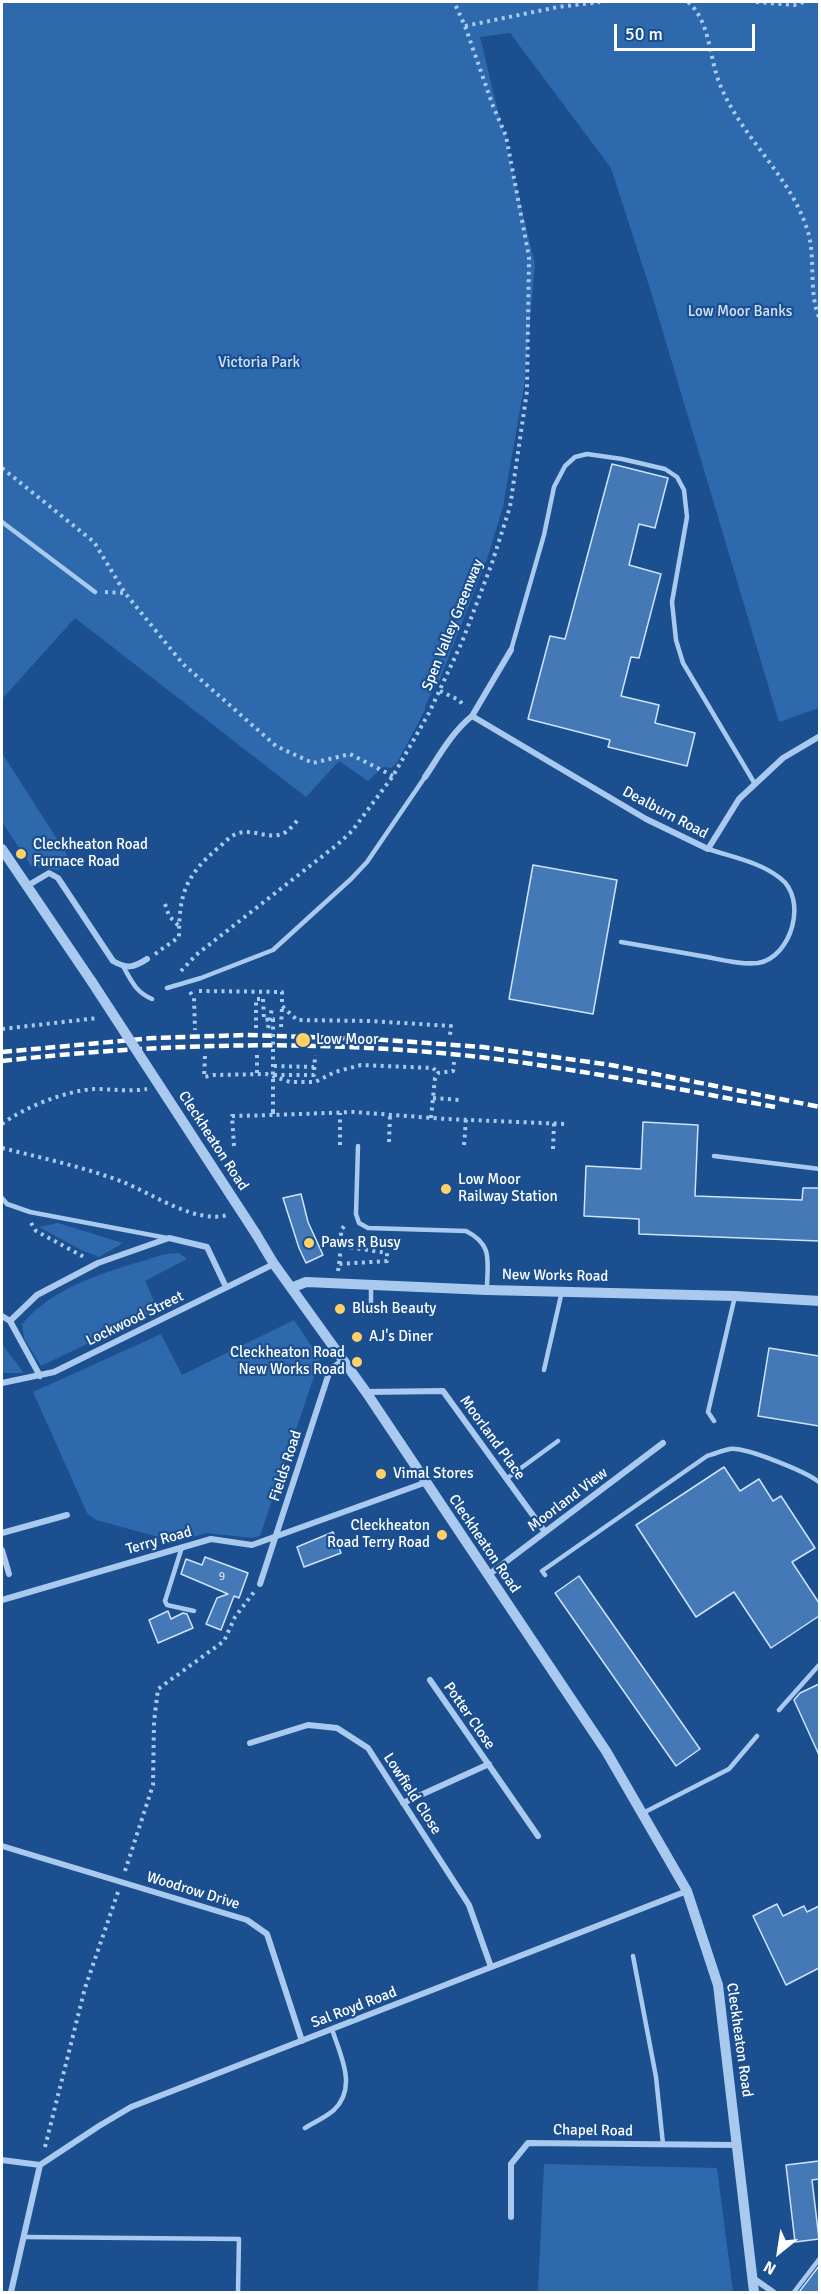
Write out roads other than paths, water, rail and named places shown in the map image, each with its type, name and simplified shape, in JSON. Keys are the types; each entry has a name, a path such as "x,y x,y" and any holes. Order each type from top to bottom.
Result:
{"street":[{"path":"425,777 462,724 472,716 511,650"},
{"name":"Dealburn Road","path":"472,716 646,819 708,849 739,799 783,758 819,736"},
{"name":"Cleckheaton Road","path":"2,849 92,982 274,1264 366,1392 424,1483 606,1751 687,1891 718,1985 754,2292"},
{"path":"27,886 49,873 58,878 113,961 124,968 135,967 147,959"},
{"path":"10,1321 37,1294 98,1263 169,1238 207,1247 226,1287"},
{"name":"Lockwood Street","path":"2,1383 54,1372 274,1264"},
{"name":"New Works Road","path":"291,1288 306,1282 487,1290 735,1296 819,1301"},
{"path":"2,1316 10,1321 40,1376"},
{"name":"Fields Road","path":"260,1584 330,1370 342,1361"},
{"name":"Moorland Place","path":"366,1392 443,1391 545,1532"},
{"name":"Moorland View","path":"488,1576 663,1443"},
{"name":"Terry Road","path":"2,1600 211,1539 252,1545 424,1483"},
{"path":"2,1533 68,1515"},
{"path":"2,1550 9,1574"},
{"name":"Potter Close","path":"430,1680 538,1836"},
{"name":"Lowfield Close","path":"250,1743 308,1725 338,1728 368,1748 469,1905 491,1967"},
{"name":"Potter Close","path":"403,1803 489,1764"},
{"name":"Woodrow Drive","path":"2,1846 247,1920 267,1934 302,2041"},
{"name":"Sal Royd Road","path":"40,2165 131,2108 687,1891"},
{"name":"Chapel Road","path":"511,2217 512,2164 528,2143 738,2145"},
{"path":"2,2160 40,2165 11,2292"},
{"path":"753,2278 773,2292"}],"lane":[{"path":"511,650 544,535 554,487 565,466 575,458 587,454 665,469 677,477 684,490 687,516 672,602 676,640 683,663 755,784"},
{"path":"2,522 95,592"},
{"path":"167,988 201,978 273,950 367,862 425,777"},
{"path":"621,942 738,963 759,963 774,955 786,943 793,925 794,905 791,891 782,879 764,867 708,849"},
{"path":"124,968 140,993 152,999"},
{"path":"358,1146 356,1214 359,1223 368,1228 466,1231 478,1237 488,1252 487,1290"},
{"path":"714,1156 819,1169"},
{"path":"2,1198 7,1204 30,1212 169,1238"},
{"path":"370,1313 371,1285"},
{"path":"544,1370 562,1292"},
{"path":"714,1421 708,1412 735,1296"},
{"path":"507,1479 558,1441"},
{"path":"545,1575 542,1571 707,1456 732,1448 788,1465 807,1473 819,1483"},
{"path":"182,1547 165,1601 167,1605 194,1611"},
{"path":"779,1710 819,1664"},
{"path":"643,1813 729,1768 757,1736"},
{"path":"633,1956 656,2078 663,2144"},
{"path":"305,2127 335,2109 347,2082 332,2029"},
{"path":"24,2237 239,2239 238,2292"},
{"path":"794,2292 819,2258"}],"railway":[{"path":"2,1052 153,1038 247,1035 371,1039 483,1047 611,1065 820,1107"},
{"path":"2,1061 181,1047 301,1046 420,1051 554,1067 775,1107"}],"place":[{"name":"Cleckheaton Road Furnace Road","path":"21,854"},
{"name":"Low Moor","path":"303,1040"},
{"name":"Low Moor Railway Station","path":"446,1189"},
{"name":"Paws R Busy","path":"309,1243"},
{"name":"Blush Beauty","path":"340,1309"},
{"name":"AJ's Diner","path":"357,1337"},
{"name":"Cleckheaton Road New Works Road","path":"357,1362"},
{"name":"Vimal Stores","path":"381,1474"},
{"name":"Cleckheaton Road Terry Road","path":"442,1535"}],"park label":[{"name":"Low Moor Banks","path":"740,312"},
{"name":"Victoria Park","path":"259,363"}]}
